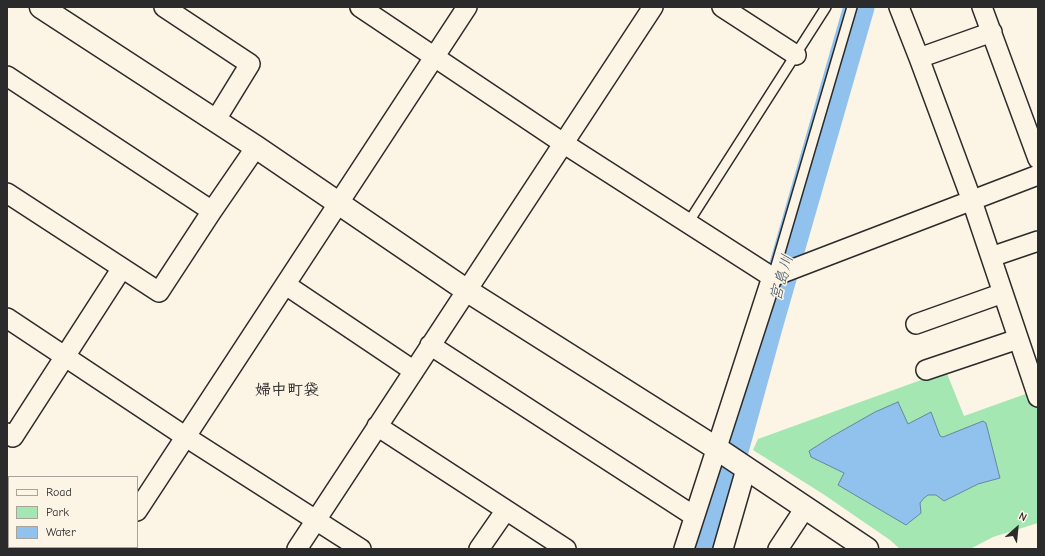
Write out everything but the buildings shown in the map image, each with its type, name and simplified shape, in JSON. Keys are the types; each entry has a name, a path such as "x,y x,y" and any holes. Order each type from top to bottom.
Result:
{"street":[{"path":"41,7 256,147 466,290 716,448 867,549"},
{"path":"164,7 250,64 215,120"},
{"path":"360,7 563,143 772,277"},
{"path":"138,509 467,7"},
{"path":"297,549 653,7"},
{"path":"722,7 796,55"},
{"path":"899,7 972,201 1038,397"},
{"path":"982,7 1038,159"},
{"path":"919,58 992,32"},
{"path":"7,76 212,211"},
{"path":"7,194 159,292 256,147"},
{"path":"772,277 1038,175"},
{"path":"991,257 1038,241"},
{"path":"7,433 13,437 122,268"},
{"path":"684,549 772,277"},
{"path":"286,285 414,371"},
{"path":"916,324 1003,293"},
{"path":"7,318 186,437 361,549"},
{"path":"926,370 1018,339"},
{"path":"430,345 694,516"},
{"path":"377,426 566,549"},
{"path":"723,549 746,469"},
{"path":"778,549 805,508"},
{"path":"479,549 506,510"}],"lane":[{"path":"688,223 826,7"},
{"path":"772,277 852,7"}],"green space":[{"path":"946,371 964,416 1031,392 1038,410 1038,523 993,537 970,549 900,549 890,540 823,494 753,450 758,439"}],"water":[{"path":"898,402 908,424 931,412 940,436 943,437 983,421 986,423 1000,478 978,484 944,501 936,495 928,495 920,503 921,513 906,525 838,485 844,473 811,457 809,451 831,437 875,412"}],"waterway":[{"name":"宮島川","path":"706,549 767,327 859,7"}],"district":[{"name":"婦中町袋","path":"287,390"}]}
